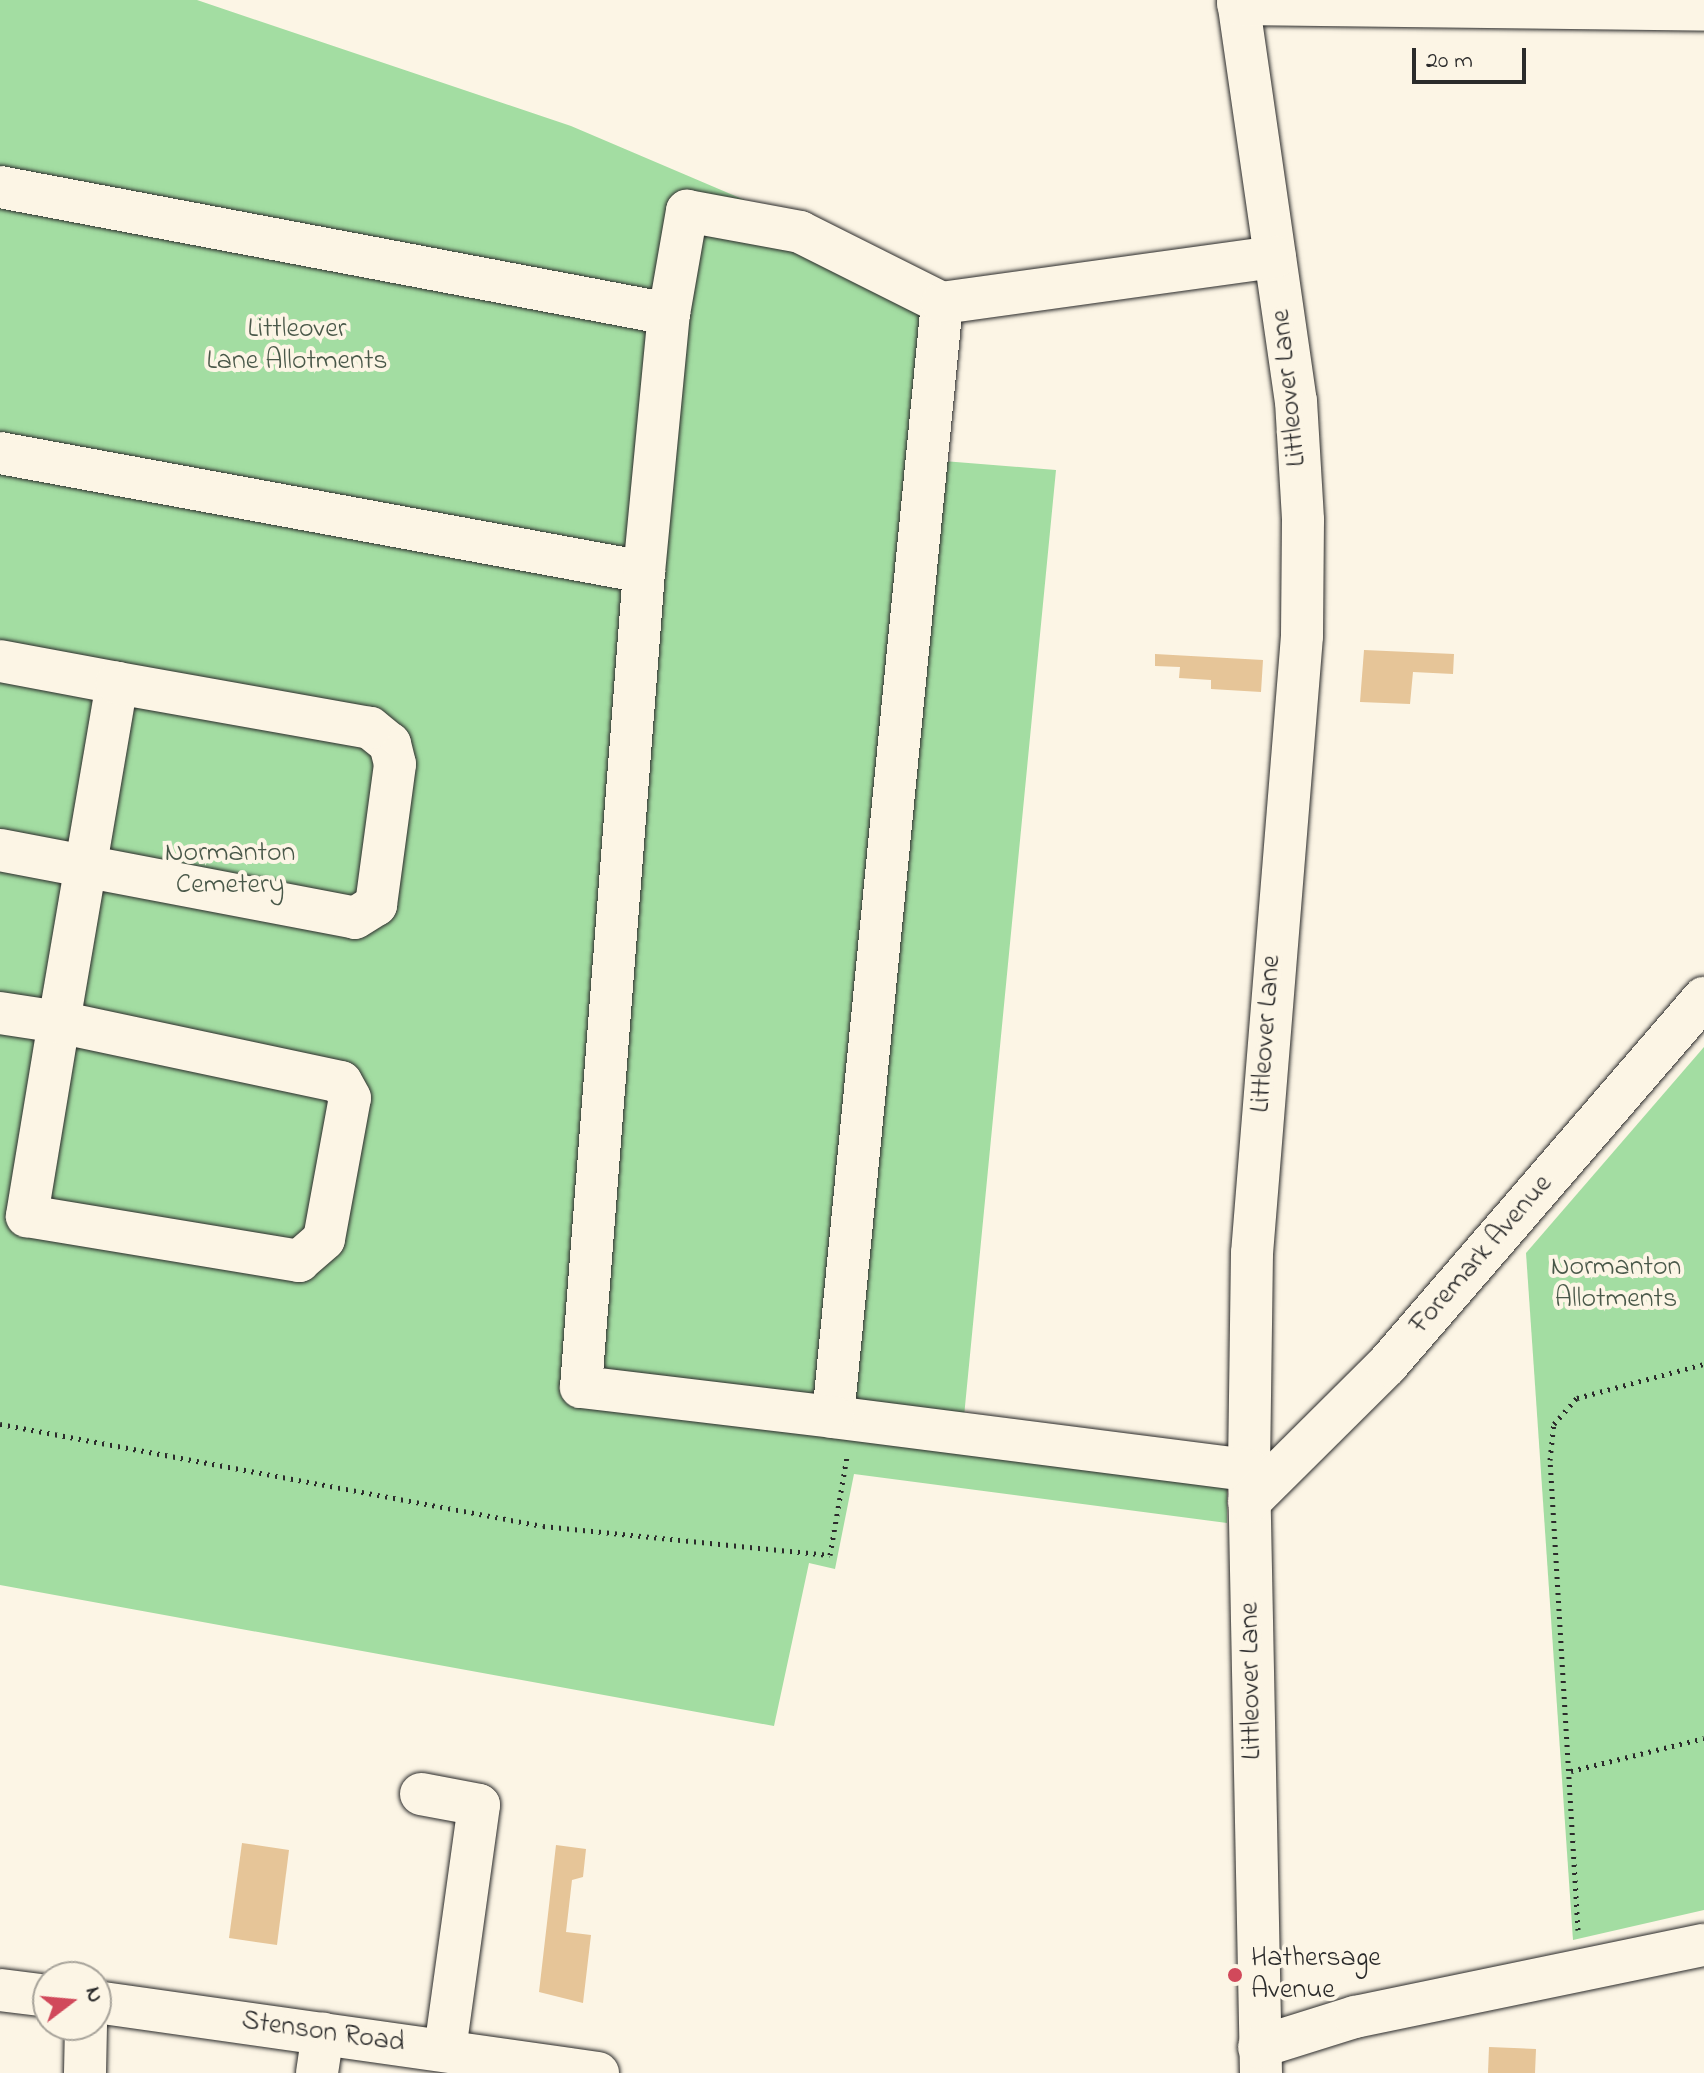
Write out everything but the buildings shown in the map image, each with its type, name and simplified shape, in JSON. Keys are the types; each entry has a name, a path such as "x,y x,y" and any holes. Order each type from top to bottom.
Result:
{"street":[{"path":"1238,2 1704,10"},
{"name":"Littleover Lane","path":"1238,2 1296,401 1302,636 1252,1253 1249,1486 1260,2060"},
{"path":"0,187 669,314"},
{"path":"1249,1486 843,1419 581,1387 644,572 669,314 687,211 800,232 942,303 1275,257"},
{"path":"843,1419 942,303"},
{"path":"0,453 644,572"},
{"path":"0,661 370,728 390,744 395,764 376,905 355,918 0,850"},
{"path":"0,1013 59,1022 341,1082 350,1098 324,1239 299,1261 14,1214 59,1022 117,683"},
{"name":"Foremark Avenue","path":"1249,1486 1387,1365 1704,998"},
{"path":"421,1794 479,1805 445,2051"},
{"path":"1260,2060 1355,2017 1704,1945"},
{"path":"0,1990 32,1994"},
{"name":"Stenson Road","path":"112,2006 320,2053 445,2051 598,2073"},
{"path":"85,2073 86,2041"}],"path":[{"path":"1580,1971 1571,1771 1550,1460 1554,1424 1577,1398 1704,1364"},
{"path":"0,1424 543,1526 830,1555 843,1419"},
{"path":"1571,1771 1704,1738"}],"green space":[{"name":"Littleover Lane Allotments","path":"0,0 197,0 571,126 803,225 944,318 931,460 1056,470 963,1427 1227,1454 1227,1523 854,1474 835,1569 809,1563 774,1726 0,1585"},
{"name":"Normanton Allotments","path":"1704,1047 1704,1910 1573,1940 1526,1253"}],"place":[{"name":"Hathersage Avenue","path":"1235,1975"}],"park label":[{"name":"Normanton Cemetery","path":"230,870"}]}
